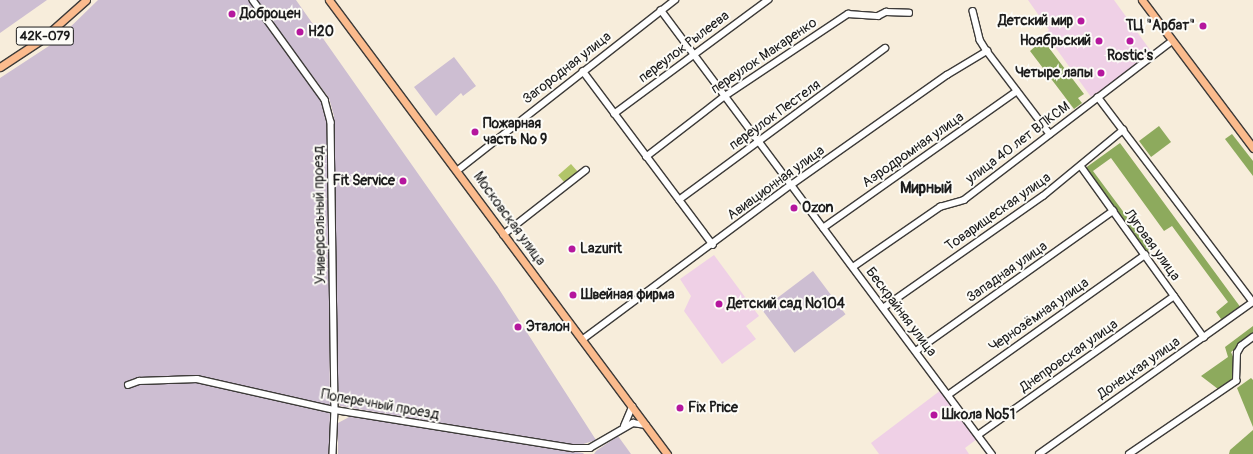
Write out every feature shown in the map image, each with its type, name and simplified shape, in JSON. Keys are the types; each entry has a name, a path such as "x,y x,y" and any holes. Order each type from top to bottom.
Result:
{"main road":[{"name":"42К-079","path":"0,67 42,40 86,0"},
{"name":"Московская улица","path":"329,0 667,454"},
{"path":"1142,0 1253,148"}],"street":[{"name":"Универсальный проезд","path":"254,0 325,100 331,122 335,410 333,454"},
{"name":"Загородная улица","path":"457,171 675,0"},
{"name":"переулок Рылеева","path":"614,114 693,54 768,0"},
{"name":"Бескрайняя улица","path":"661,10 992,454"},
{"path":"974,11 980,40 1050,134"},
{"name":"переулок Макаренко","path":"646,156 725,96 848,14 878,16 886,12 909,13"},
{"name":"улица 40 лет ВЛКСМ","path":"853,267 940,207 964,200 1172,41"},
{"name":"переулок Пестеля","path":"679,200 885,48"},
{"name":"Авиационная улица","path":"582,340 713,245 791,185 947,75 987,51"},
{"path":"583,71 713,245"},
{"name":"Аэродромная улица","path":"823,228 1017,91"},
{"path":"1098,97 1253,302"},
{"name":"Товарищеская улица","path":"883,308 1081,166 1086,159 1123,130"},
{"name":"Луговая улица","path":"1081,166 1204,337"},
{"path":"503,235 586,170"},
{"name":"Западная улица","path":"916,352 1113,211"},
{"name":"Чернозёмная улица","path":"948,395 1145,255"},
{"name":"Днепровская улица","path":"978,435 1174,296"},
{"name":"Донецкая улица","path":"1040,454 1253,302"},
{"path":"1129,454 1236,381 1237,353 1241,346 1253,337"},
{"name":"Поперечный проезд","path":"128,385 139,381 197,379 335,410 573,448 590,448 624,426 634,423 646,425"},
{"path":"624,426 632,407"}],"shaded area":[{"path":"0,0 47,0 0,33"},
{"path":"98,0 250,0 318,91 329,123 330,454 0,454 0,78 55,42"},
{"path":"256,0 296,0 497,286 596,440 577,446 340,406 337,395 334,116 329,98"},
{"path":"1028,0 1114,0 1153,54 1091,97 1045,33 1049,30"},
{"path":"454,57 476,86 463,96 461,93 436,116 414,87"},
{"name":"Детский сад №104","path":"714,255 759,316 746,326 756,339 722,364 684,311 691,296 680,279"},
{"path":"813,271 845,314 794,353 762,310"},
{"name":"Школа №51","path":"941,390 977,439 965,448 969,454 879,454 871,443"},
{"path":"351,416 584,454 338,454 338,423"},
{"path":"618,436 631,454 594,454 596,451"}],"green space":[{"path":"1043,40 1084,94 1078,98 1082,103 1074,109 1030,51"},
{"path":"1159,126 1171,142 1151,157 1139,141"},
{"path":"1232,134 1253,161 1253,176 1225,139"},
{"path":"1120,143 1244,312 1211,336 1208,333 1221,319 1216,312 1228,302 1172,226 1164,231 1111,158 1093,171 1151,249 1146,252 1084,169"},
{"path":"571,164 578,172 565,183 558,175"},
{"path":"1253,326 1253,335 1231,352 1236,364 1233,379 1218,389 1201,376 1228,357 1225,347"},
{"path":"1251,378 1253,380 1253,427 1237,388"},
{"path":"1253,430 1253,454 1229,454 1230,450"}],"place":[{"name":"Доброцен","path":"232,14"},
{"name":"Детский мир","path":"1081,21"},
{"name":"ТЦ \"Арбат\"","path":"1203,26"},
{"name":"Н2О","path":"300,32"},
{"name":"Ноябрьский","path":"1099,41"},
{"name":"Rostic's","path":"1130,41"},
{"name":"Четыре лапы","path":"1101,73"},
{"name":"Пожарная часть № 9","path":"475,132"},
{"name":"Fit Service","path":"403,181"},
{"name":"Ozon","path":"794,208"},
{"name":"Lazurit","path":"572,249"},
{"name":"Швейная фирма","path":"573,295"},
{"name":"Детский сад №104","path":"719,304"},
{"name":"Эталон","path":"518,327"},
{"name":"Fix Price","path":"680,408"},
{"name":"Школа №51","path":"934,415"}],"district":[{"name":"Мирный","path":"926,188"}]}
